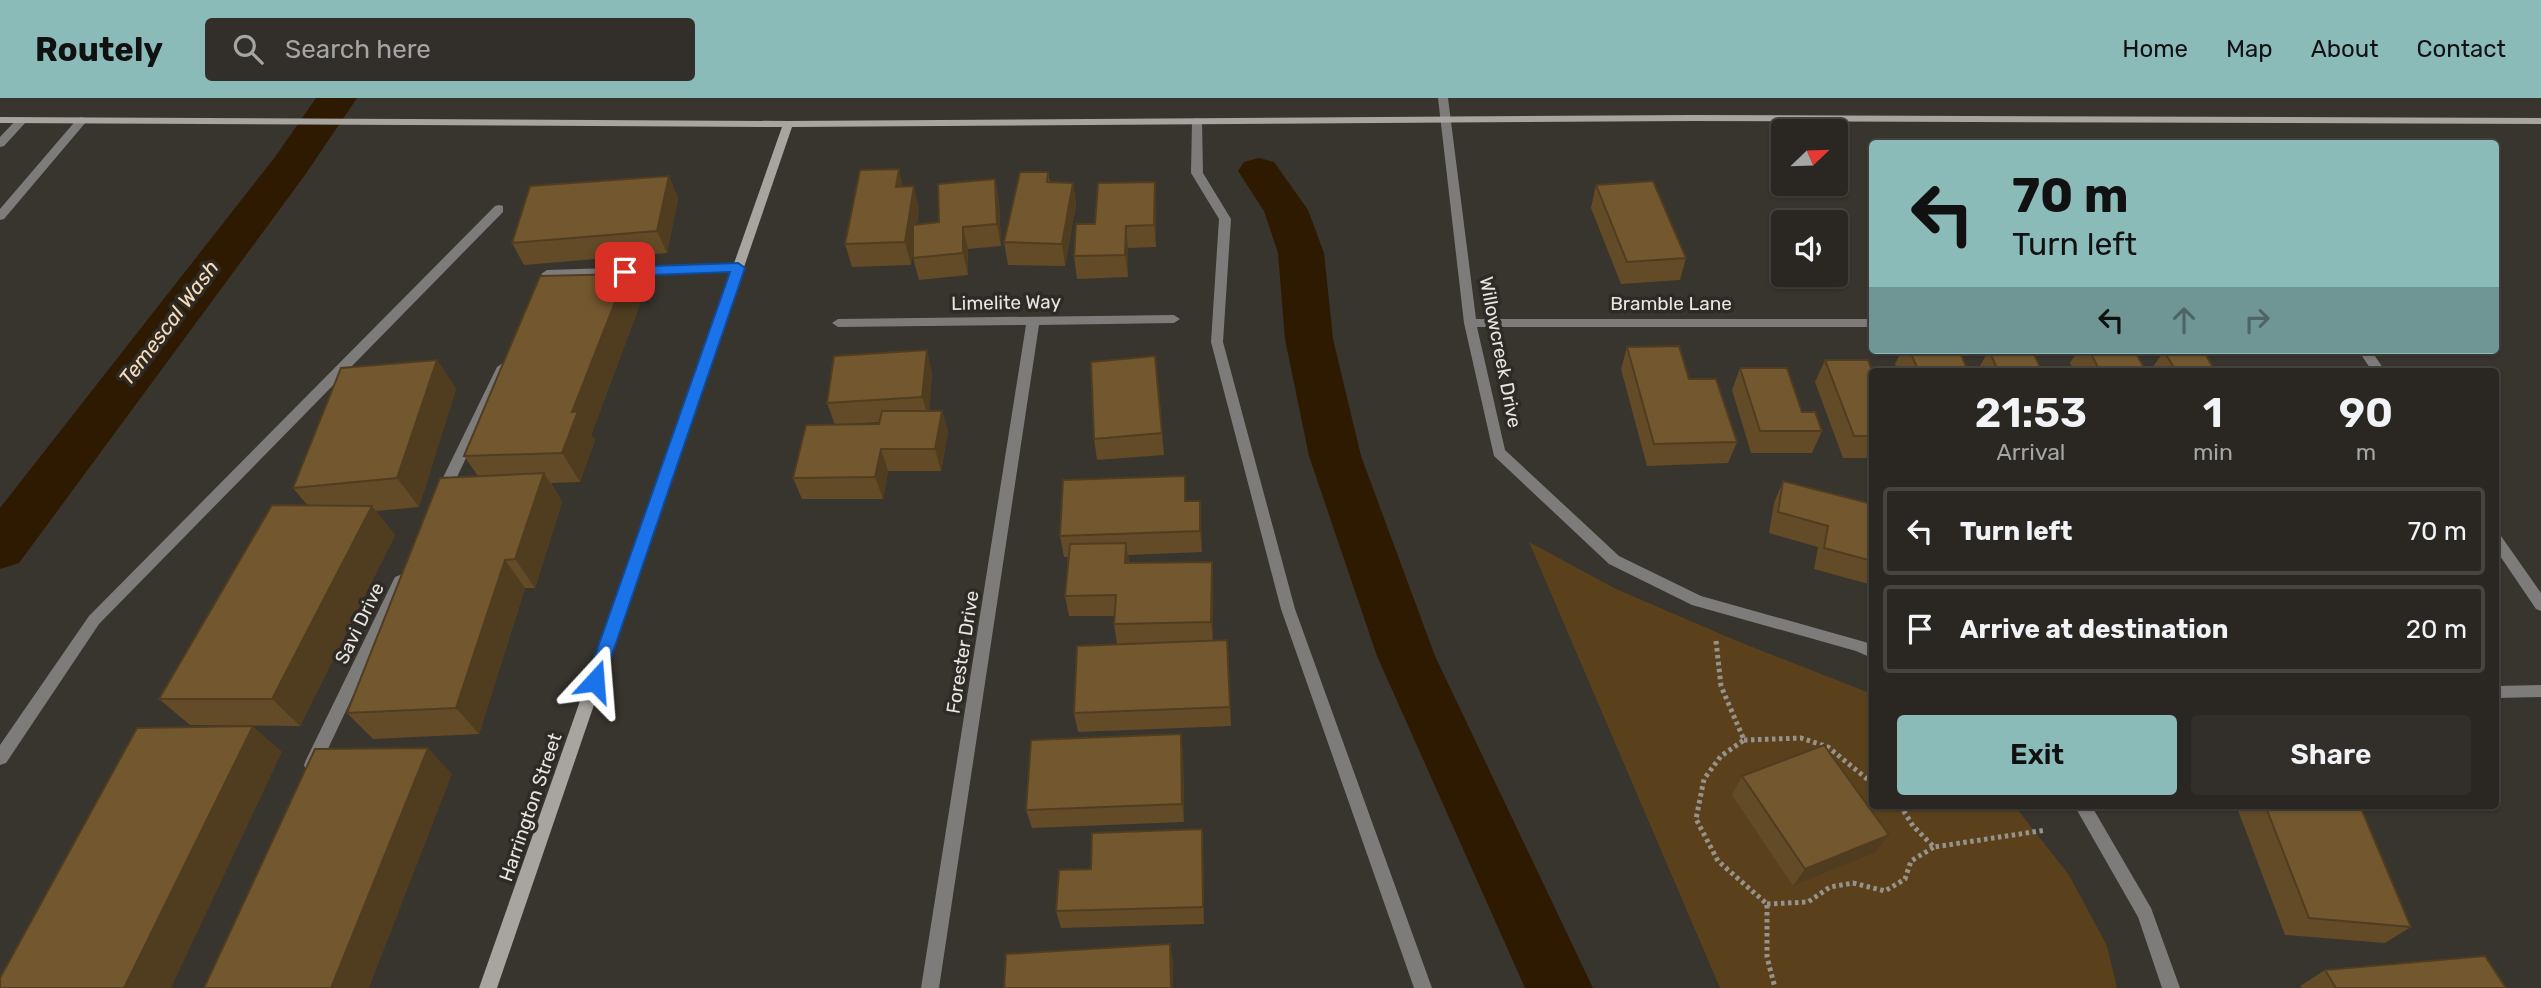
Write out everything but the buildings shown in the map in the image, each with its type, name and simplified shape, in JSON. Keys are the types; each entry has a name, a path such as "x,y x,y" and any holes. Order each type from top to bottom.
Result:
{"main road":[{"path":"0,120 788,124 1692,118 2541,121"},
{"name":"Harrington Street","path":"488,988 788,124"}],"street":[{"name":"Willowcreek Drive","path":"1443,98 1448,120 1469,323 1499,452 1614,560 1698,601 1869,650"},
{"path":"0,144 22,120"},
{"path":"0,216 82,120"},
{"path":"1197,121 1197,173 1225,219 1217,342 1288,609 1423,988"},
{"path":"0,758 94,620 499,209"},
{"path":"544,280 738,268"},
{"name":"Limelite Way","path":"838,323 1174,319"},
{"name":"Forester Drive","path":"930,988 1033,321"},
{"name":"Bramble Lane","path":"1469,323 1869,323"},
{"path":"433,512 511,349"},
{"path":"2499,544 2541,606"},
{"name":"Savi Drive","path":"307,775 409,562"},
{"path":"2499,692 2541,691"},
{"path":"2084,809 2145,914 2171,988"}],"path":[{"path":"1716,630 1718,677 1727,701 1740,721 1744,740"},
{"path":"1869,781 1828,747 1801,738 1744,740 1721,756 1704,779 1696,819 1718,861 1767,904 1787,905 1808,902 1830,887 1853,883 1885,891 1905,879 1911,861 1934,848 2046,830"},
{"path":"1902,809 1913,826 1934,848"},
{"path":"1767,904 1767,957 1775,988"}],"shaded area":[{"path":"1529,542 1616,589 1737,641 1869,693 1869,809 2017,809 2069,875 2107,946 2117,988 1720,988"}],"waterway":[{"name":"Temescal Wash","path":"0,548 290,166 337,98"},
{"path":"1259,171 1286,210 1301,253 1309,339 1335,456 1406,656 1559,988"}],"route":[{"path":"595,681 738,268 625,272"}]}
